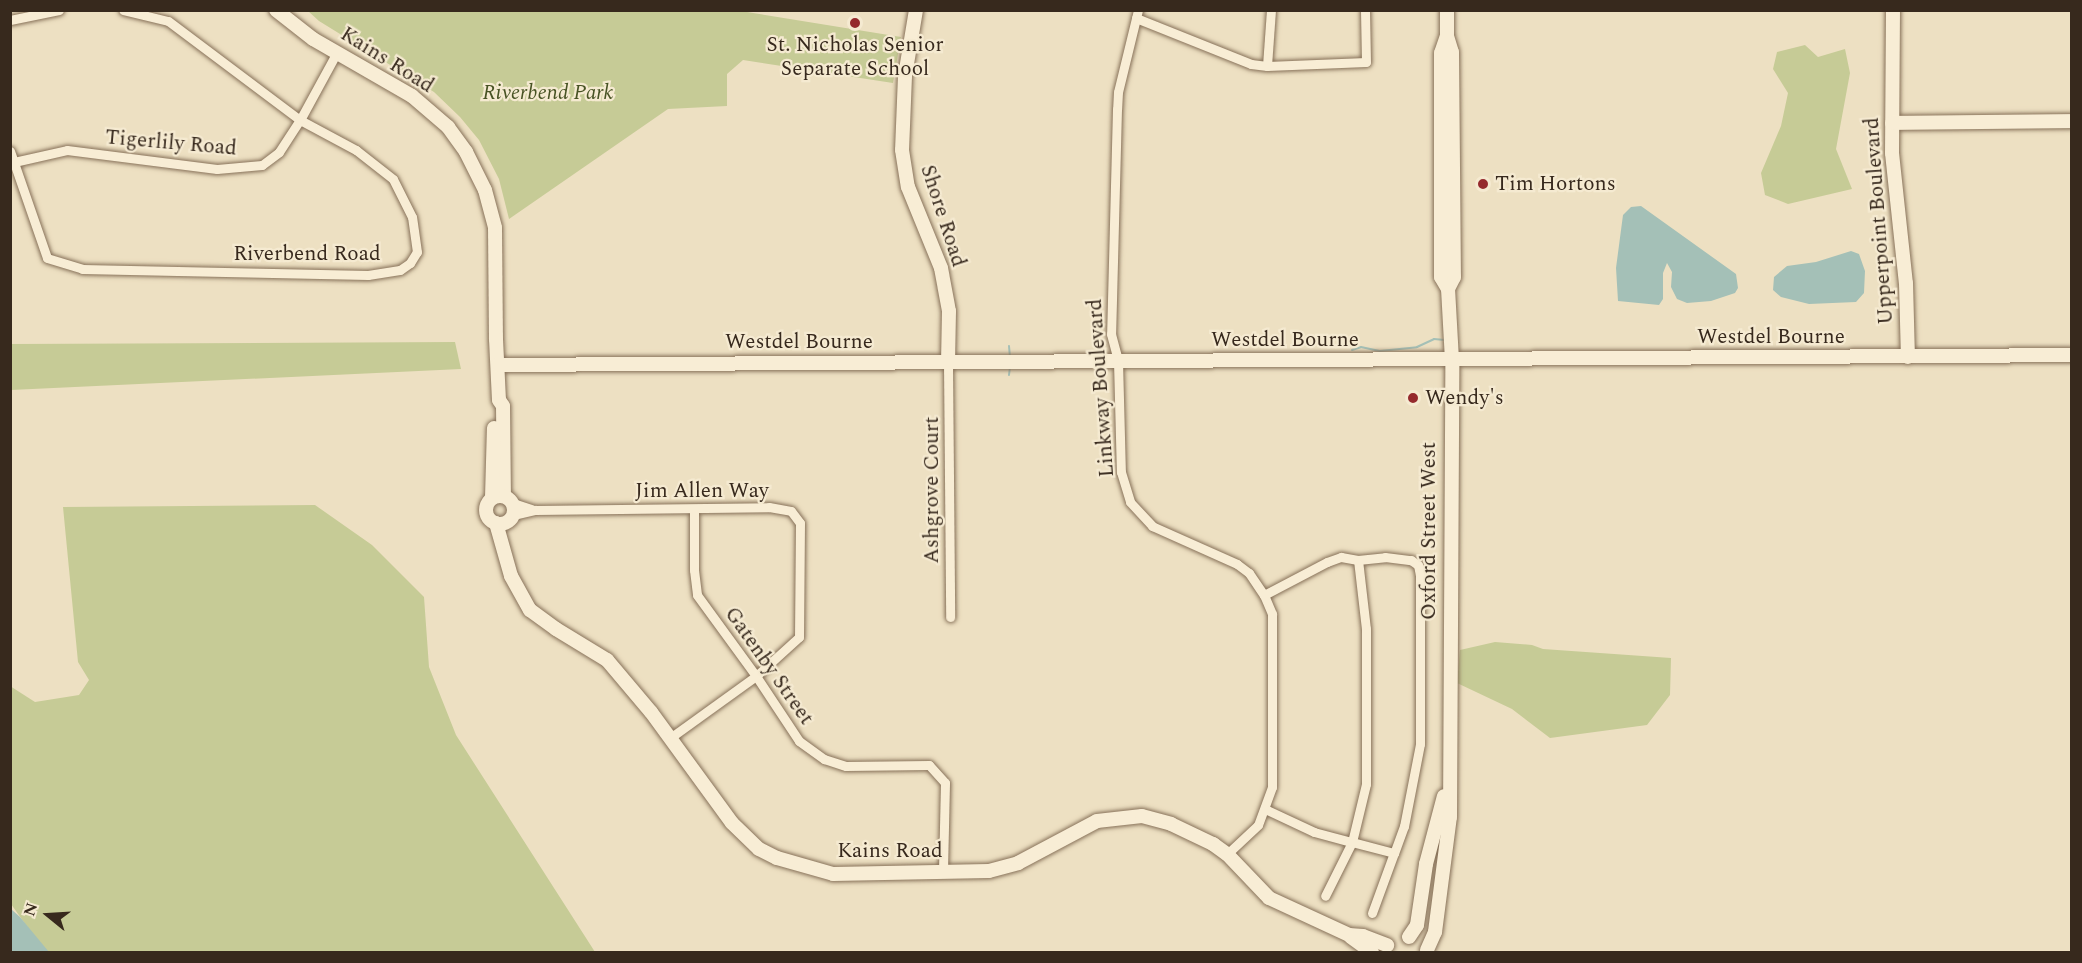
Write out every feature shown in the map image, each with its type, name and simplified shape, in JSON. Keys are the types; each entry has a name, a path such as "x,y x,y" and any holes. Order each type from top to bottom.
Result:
{"street":[{"path":"10,20 60,10"},
{"name":"Riverbend Road","path":"10,151 48,258 82,269 368,275 400,270 410,263 417,252 412,217 393,179 356,150 300,120 168,21 123,10"},
{"name":"Kains Road","path":"276,10 336,54 412,96 448,127 466,152 485,190 495,228 499,400 495,408 504,510 503,543 510,576 531,610 556,629 607,660 670,738 732,823 759,849 777,858 833,874 989,871 1018,863 1097,821 1142,816 1171,824 1202,837 1227,854 1269,898 1349,935 1372,952"},
{"name":"Shore Road","path":"916,10 905,76 902,150 908,187 941,268 949,311 948,363"},
{"path":"1267,66 1271,10"},
{"path":"1137,14 1251,64 1267,66 1366,62 1365,10"},
{"name":"Oxford Street West","path":"1428,951 1436,932 1450,817 1452,360 1448,289 1441,276 1441,53 1447,36 1447,10"},
{"name":"Upperpoint Boulevard","path":"1893,10 1892,153 1906,283 1908,357"},
{"name":"Linkway Boulevard","path":"1137,14 1118,92 1117,109 1111,334 1118,361 1121,472 1130,502 1152,526 1237,564 1249,573 1264,595 1272,614 1272,786 1258,825 1227,854"},
{"name":"Tigerlily Road","path":"14,162 67,150 217,169 262,165 279,152 300,120 336,54"},
{"path":"1892,123 2072,121"},
{"name":"Westdel Bourne","path":"498,365 2072,356"},
{"name":"Ashgrove Court","path":"948,363 950,617"},
{"name":"Jim Allen Way","path":"504,510 769,507 791,511 800,523 799,637 756,676 670,738"},
{"name":"Gatenby Street","path":"694,509 694,570 697,595 756,676 799,741 824,759 846,766 929,765 945,783 943,872"},
{"path":"1264,595 1341,557 1358,560 1402,557 1418,565 1420,575 1420,744 1404,826 1372,913"},
{"path":"1325,896 1352,842 1366,784 1366,629 1358,560"},
{"name":"Oxford Street West","path":"1409,937 1417,925 1426,864 1449,774"},
{"path":"1265,808 1314,832 1394,853"},
{"name":"Kains Road","path":"1349,935 1363,936 1384,949"},
{"path":"1384,949 1397,938 1409,937 1416,939 1428,951"}],"green space":[{"name":"Riverbend Park","path":"308,11 741,11 901,37 893,83 743,60 727,74 727,106 668,109 509,219 499,179 479,140 460,117 434,92 319,21"},
{"path":"1805,45 1818,57 1845,49 1850,73 1836,149 1852,189 1788,204 1765,195 1761,173 1781,126 1788,93 1773,69 1777,52"},
{"path":"455,342 461,369 11,390 11,344"},
{"path":"315,505 372,545 424,597 429,667 456,735 595,952 45,952 11,904 10,686 35,702 79,695 89,680 78,662 63,507"},
{"path":"1495,642 1532,645 1543,649 1671,658 1670,695 1647,725 1550,738 1512,709 1457,683 1460,650"}],"water":[{"path":"1641,206 1736,274 1738,288 1735,293 1711,301 1687,303 1677,299 1671,287 1672,272 1667,263 1663,273 1663,299 1659,305 1618,301 1616,268 1623,215 1631,207"},
{"path":"1851,251 1859,254 1865,271 1864,293 1856,302 1809,304 1781,297 1773,290 1774,277 1787,266 1816,262"},
{"path":"11,909 20,917 49,952 11,952"}],"waterway":[{"path":"1352,350 1361,347 1380,351 1417,347 1434,339 1445,340"},
{"path":"1009,346 1010,358"},
{"path":"1009,375 1010,367"}],"place":[{"name":"St. Nicholas Senior Separate School","path":"855,23"},
{"name":"Tim Hortons","path":"1483,184"},
{"name":"Wendy's","path":"1413,398"}]}
